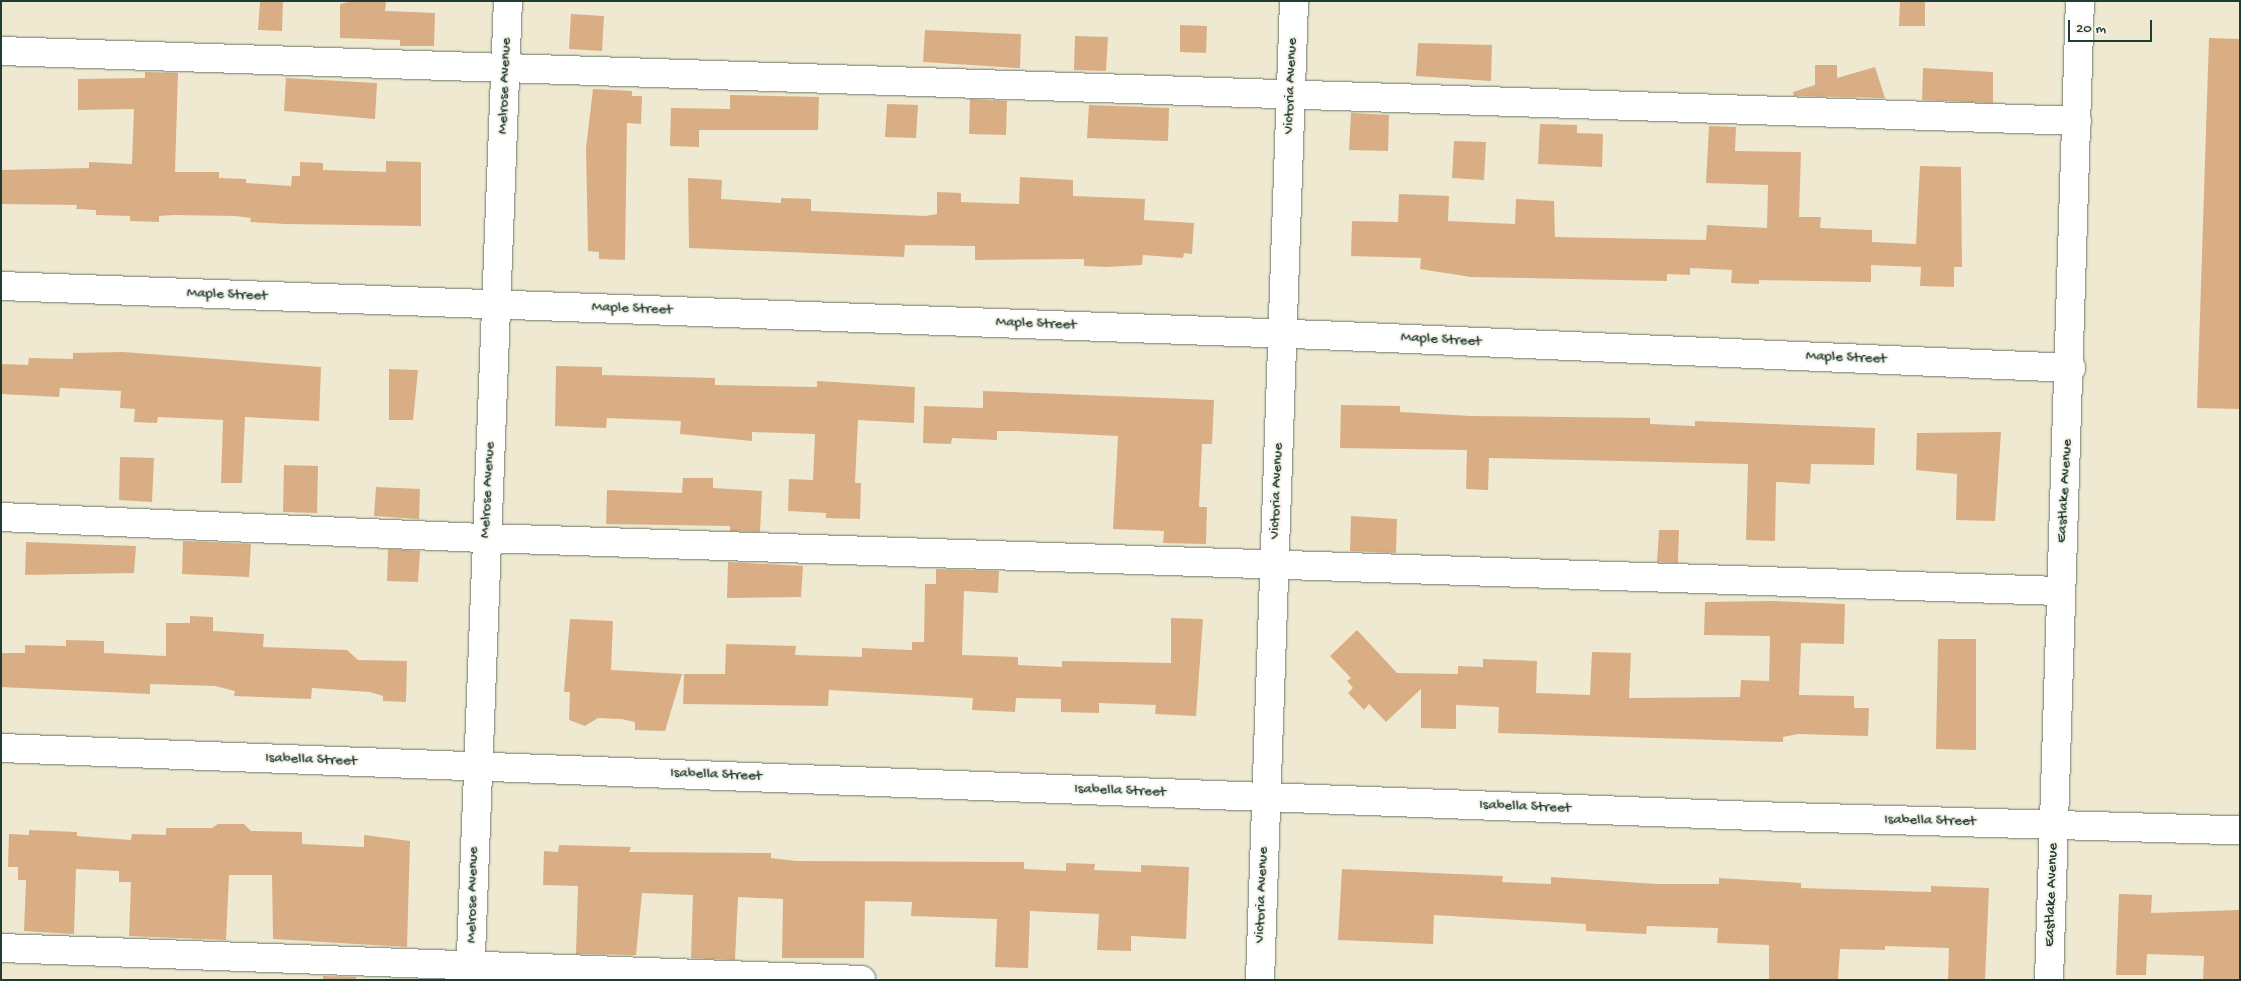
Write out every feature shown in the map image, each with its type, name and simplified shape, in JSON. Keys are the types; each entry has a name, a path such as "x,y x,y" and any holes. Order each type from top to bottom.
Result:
{"street":[{"name":"Melrose Avenue","path":"471,972 475,766 497,306 508,1"},
{"name":"Victoria Avenue","path":"1260,980 1294,1"},
{"name":"Eastlake Avenue","path":"2049,980 2060,591 2071,368 2080,1"},
{"path":"1,51 506,70 2077,121"},
{"name":"Maple Street","path":"1,286 1282,334 2071,368"},
{"path":"1,517 486,538 2060,591"},
{"name":"Isabella Street","path":"1,748 1266,796 2240,830"},
{"path":"1,948 471,972 861,980"}],"building":[{"path":"260,1 283,1 282,31 258,30"},
{"path":"353,1 386,1 385,11 435,13 434,46 400,46 400,40 340,38 340,4"},
{"path":"1900,1 1925,1 1925,26 1899,26"},
{"path":"571,14 604,16 602,51 569,49"},
{"path":"1180,25 1207,26 1206,53 1180,52"},
{"path":"925,30 1021,34 1020,68 923,62"},
{"path":"1075,36 1108,37 1106,71 1074,70"},
{"path":"2209,38 2240,39 2240,409 2197,408"},
{"path":"1418,43 1492,45 1491,81 1416,76"},
{"path":"1815,65 1837,65 1837,78 1875,67 1885,98 1794,96 1793,92 1815,85"},
{"path":"1923,68 1993,72 1993,103 1922,100"},
{"path":"145,72 178,73 175,172 219,172 219,178 246,179 246,183 291,186 292,176 300,176 300,162 323,163 323,170 386,172 386,161 421,162 421,226 285,224 250,222 251,218 235,216 174,215 159,216 159,222 130,221 130,216 96,215 96,210 76,209 77,205 1,204 1,170 89,168 89,162 132,164 134,109 78,110 78,79 145,78"},
{"path":"286,78 377,83 375,119 284,111"},
{"path":"593,89 632,91 632,96 642,96 641,124 627,123 625,260 599,259 599,252 588,251 586,148"},
{"path":"730,95 819,97 818,130 699,130 699,147 670,146 671,108 730,109"},
{"path":"970,99 1007,101 1006,135 969,134"},
{"path":"887,104 918,105 916,138 885,137"},
{"path":"1089,105 1169,108 1168,141 1087,138"},
{"path":"1351,113 1389,115 1388,151 1349,150"},
{"path":"1540,124 1577,125 1577,133 1603,134 1602,167 1538,164"},
{"path":"1709,126 1736,127 1735,151 1801,152 1799,217 1821,217 1820,228 1872,230 1872,242 1916,244 1920,166 1961,167 1962,267 1954,267 1954,287 1920,286 1921,267 1871,265 1871,282 1759,280 1759,284 1731,283 1732,270 1690,268 1690,275 1667,274 1667,281 1471,277 1420,269 1421,258 1351,256 1352,221 1398,222 1399,194 1449,196 1448,221 1515,224 1516,199 1554,201 1555,237 1706,240 1707,225 1767,228 1768,185 1706,183"},
{"path":"1454,141 1486,142 1484,180 1452,178"},
{"path":"1020,177 1073,180 1073,196 1145,199 1144,220 1194,223 1192,254 1184,253 1183,258 1143,255 1142,265 1106,267 1084,266 1084,259 975,260 975,246 905,245 904,257 689,248 688,178 722,180 721,199 781,203 781,198 811,199 811,211 926,216 937,214 937,192 961,193 961,202 1019,204"},
{"path":"123,352 321,367 319,421 245,417 242,483 221,483 223,420 158,417 157,423 134,422 135,409 120,408 121,391 60,388 59,397 1,394 1,364 28,365 29,358 73,359 73,353"},
{"path":"556,366 602,367 602,375 715,378 715,385 817,387 817,381 915,387 914,423 858,420 855,483 861,483 860,519 826,518 826,513 788,511 789,479 813,480 815,434 752,432 752,441 680,434 681,421 607,418 606,428 555,426"},
{"path":"389,369 418,370 413,420 389,420"},
{"path":"983,391 1214,400 1212,444 1202,444 1199,507 1207,507 1206,544 1163,543 1164,531 1113,529 1118,436 997,431 997,440 952,438 951,444 923,443 924,406 983,408"},
{"path":"1341,405 1400,406 1400,412 1471,416 1650,418 1650,424 1695,426 1695,421 1875,428 1874,465 1811,464 1810,484 1776,482 1775,541 1746,540 1748,464 1489,458 1488,490 1466,489 1467,450 1340,448"},
{"path":"2001,432 1995,521 1956,520 1957,474 1916,470 1917,433"},
{"path":"120,457 154,458 152,502 119,500"},
{"path":"284,465 318,466 317,513 283,512"},
{"path":"683,478 713,478 713,488 762,491 760,532 730,531 730,526 606,524 607,490 682,493"},
{"path":"376,487 420,489 419,519 374,516"},
{"path":"1351,516 1397,519 1396,553 1350,551"},
{"path":"1659,530 1679,530 1678,563 1657,562"},
{"path":"183,541 251,544 249,577 182,574"},
{"path":"26,542 136,546 134,573 25,575"},
{"path":"388,549 420,551 418,582 387,581"},
{"path":"728,562 803,566 801,597 727,598"},
{"path":"936,569 999,571 998,593 964,591 962,655 1018,657 1018,665 1062,667 1062,661 1171,663 1171,618 1203,619 1196,716 1155,714 1156,705 1099,703 1099,713 1061,712 1061,699 1016,698 1015,712 972,710 973,698 829,690 828,706 683,704 684,674 725,674 726,644 796,646 795,655 862,657 862,648 912,650 912,642 924,642 925,584 936,584"},
{"path":"1771,601 1845,604 1844,644 1801,643 1799,695 1854,696 1854,708 1869,708 1868,736 1798,734 1783,737 1783,742 1498,733 1499,707 1456,705 1456,729 1421,728 1421,689 1386,722 1369,704 1364,710 1348,693 1353,688 1347,681 1351,678 1330,656 1357,630 1397,673 1458,674 1458,666 1483,667 1483,659 1537,661 1536,693 1590,695 1592,652 1631,653 1629,698 1740,697 1741,680 1769,681 1770,636 1704,635 1705,602"},
{"path":"190,616 213,617 213,631 264,634 263,647 347,650 358,660 407,661 406,702 383,701 383,696 370,692 312,688 311,699 234,696 235,691 215,686 150,684 150,694 1,687 1,653 25,653 25,645 66,646 66,640 104,641 104,653 166,656 166,623 190,623"},
{"path":"570,619 613,621 611,670 682,674 665,731 635,730 635,722 621,719 598,718 585,726 569,720 570,692 564,692"},
{"path":"1938,639 1976,639 1976,750 1936,749"},
{"path":"218,824 244,824 251,831 302,832 302,844 364,847 364,835 410,841 407,947 273,939 272,875 229,875 226,940 129,936 131,882 119,882 119,871 76,869 74,934 24,931 26,880 18,880 18,867 8,867 9,834 29,835 29,830 77,832 77,836 131,840 132,834 166,835 166,828 212,828"},
{"path":"559,845 631,847 629,852 771,853 771,858 796,861 1024,862 1024,869 1066,871 1066,863 1095,864 1094,870 1141,872 1141,865 1189,867 1186,939 1131,936 1131,951 1097,950 1099,914 1030,911 1028,968 995,967 997,919 911,916 912,902 865,901 864,958 782,958 783,899 738,897 735,960 691,958 693,895 642,893 636,955 576,954 578,886 543,885 544,851 558,852"},
{"path":"1342,869 1503,876 1502,882 1551,884 1551,877 1657,884 1719,884 1719,878 1801,883 1801,888 1931,892 1931,886 1989,888 1985,980 1948,980 1949,948 1885,946 1885,950 1840,949 1838,980 1769,980 1769,945 1717,943 1718,928 1647,926 1646,934 1586,931 1586,924 1434,915 1433,944 1338,940"},
{"path":"2119,894 2152,895 2151,913 2239,910 2239,980 2203,980 2204,956 2147,954 2146,975 2116,975"},
{"path":"323,976 356,977 356,980 323,980"}]}
